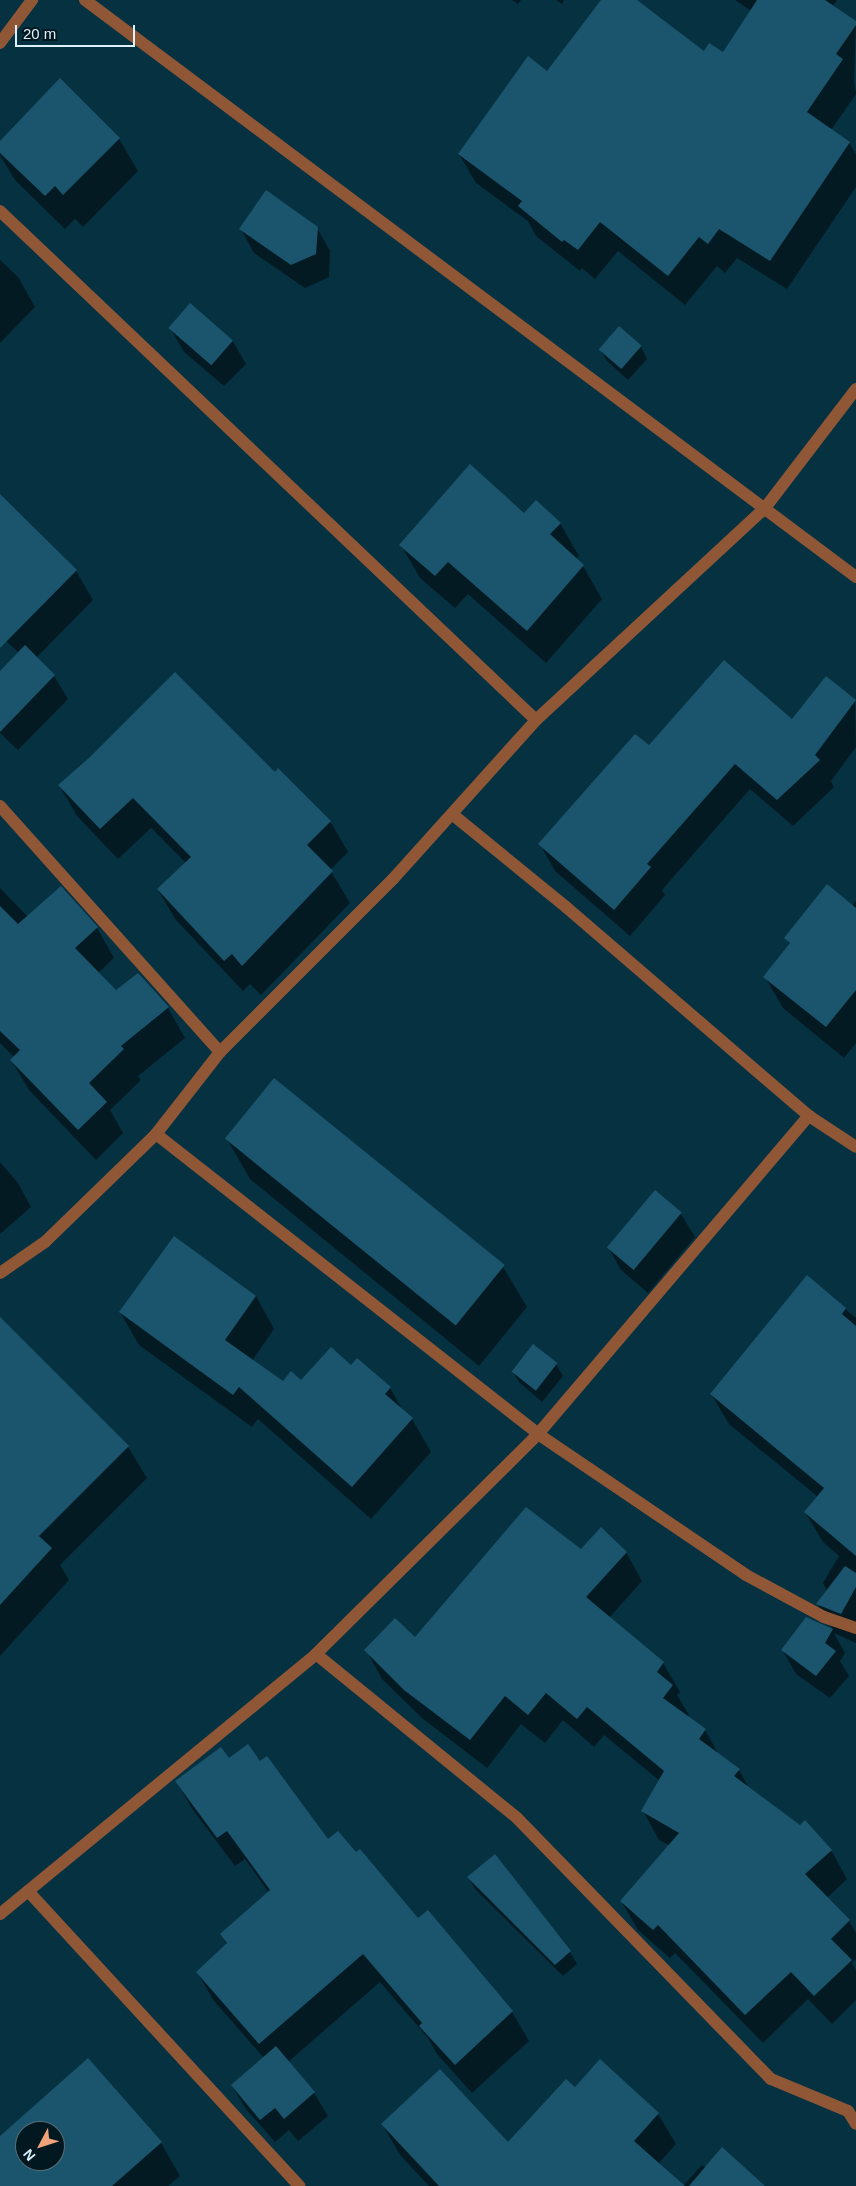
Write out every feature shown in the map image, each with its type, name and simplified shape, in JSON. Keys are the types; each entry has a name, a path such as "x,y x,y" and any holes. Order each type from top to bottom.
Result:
{"street":[{"path":"0,43 32,0"},
{"path":"85,0 856,577"},
{"path":"0,211 536,720"},
{"path":"0,1273 45,1242 156,1134 220,1052 393,879 536,720 765,508 856,390"},
{"path":"0,806 220,1052"},
{"path":"452,814 566,907 809,1116 856,1147"},
{"path":"0,1914 316,1654 538,1434 809,1116"},
{"path":"156,1134 538,1434 746,1575 824,1617 856,1628"},
{"path":"316,1654 517,1818 771,2079 852,2109 856,2124"},
{"path":"28,1891 299,2186"}],"building":[{"path":"601,0 637,0 704,51 709,43 723,52 757,0 825,0 856,21 856,25 836,54 843,59 807,112 850,142 770,261 719,229 708,244 699,237 668,276 600,222 578,250 564,240 562,242 518,206 522,201 458,154 528,56 547,71"},
{"path":"60,78 120,138 63,195 55,186 45,196 0,153 0,141"},
{"path":"266,190 318,227 316,254 291,265 239,229"},
{"path":"190,303 233,340 211,365 168,328"},
{"path":"619,326 642,346 621,369 599,349"},
{"path":"470,464 524,513 536,500 561,523 550,534 584,565 527,631 448,562 435,576 399,545"},
{"path":"0,494 77,570 0,648"},
{"path":"25,645 55,675 0,732 0,671"},
{"path":"724,660 792,719 826,676 856,700 815,755 820,760 777,800 735,764 647,864 651,867 614,910 538,844 635,734 649,745"},
{"path":"175,672 275,772 278,768 331,821 307,845 333,871 242,966 232,954 224,961 157,889 191,857 133,798 100,829 58,785 89,758"},
{"path":"827,884 856,908 856,990 826,1027 763,977 790,943 784,938"},
{"path":"61,886 98,927 75,948 116,990 138,973 169,1007 121,1046 124,1049 89,1083 107,1102 78,1130 10,1060 20,1050 0,1031 0,906 18,924"},
{"path":"274,1078 505,1265 456,1326 225,1139"},
{"path":"655,1190 682,1212 634,1270 607,1247"},
{"path":"174,1236 256,1296 225,1340 283,1381 291,1371 301,1380 331,1347 351,1365 357,1358 391,1387 385,1394 413,1418 352,1487 239,1387 233,1395 119,1312"},
{"path":"807,1275 846,1308 842,1314 856,1326 856,1556 804,1512 824,1488 710,1394"},
{"path":"0,1317 129,1446 39,1536 52,1548 0,1605"},
{"path":"533,1344 557,1363 536,1391 511,1372"},
{"path":"526,1507 581,1549 601,1527 627,1552 586,1597 664,1662 657,1672 673,1685 663,1698 706,1729 699,1739 740,1769 734,1776 800,1825 805,1820 832,1850 805,1874 850,1920 831,1939 852,1960 814,1996 791,1972 745,2015 658,1925 653,1930 620,1901 679,1833 641,1811 664,1771 587,1707 577,1719 546,1693 528,1715 505,1696 470,1740 404,1690 364,1650 395,1618 415,1637"},
{"path":"845,1566 856,1573 856,1587 841,1614 816,1604"},
{"path":"806,1617 833,1629 825,1643 836,1651 816,1676 781,1650"},
{"path":"248,1744 260,1761 267,1756 328,1839 338,1831 356,1852 360,1849 418,1918 428,1910 513,2011 455,2065 419,2026 422,2023 363,1954 259,2044 196,1972 227,1943 220,1934 270,1890 227,1831 217,1838 175,1781 221,1747 229,1758"},
{"path":"495,1854 571,1951 555,1965 467,1877"},
{"path":"276,2046 315,2092 284,2119 275,2108 260,2120 231,2085"},
{"path":"88,2058 162,2142 112,2186 0,2186 0,2136 15,2123 15,2171 65,2171 65,2121 17,2121"},
{"path":"600,2059 659,2113 634,2141 685,2186 439,2186 381,2124 440,2069 508,2142 566,2079 575,2087"},
{"path":"722,2147 765,2186 689,2186"}]}
